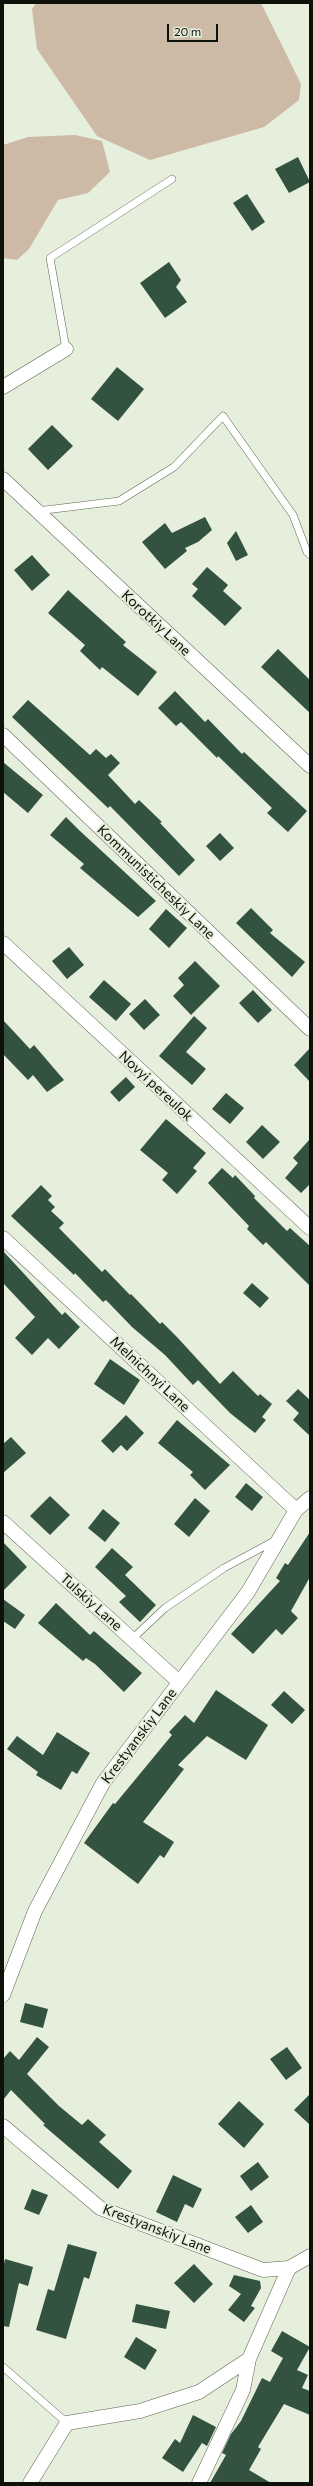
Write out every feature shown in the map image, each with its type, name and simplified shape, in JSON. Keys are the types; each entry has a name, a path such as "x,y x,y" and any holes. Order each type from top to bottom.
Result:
{"street":[{"path":"3,387 66,349"},
{"name":"Korotkiy Lane","path":"3,480 310,766"},
{"name":"Kommunisticheskiy Lane","path":"3,735 310,1029"},
{"name":"Novyi pereulok","path":"3,943 310,1228"},
{"name":"Melnichnyi Lane","path":"3,1238 296,1510"},
{"name":"Krestyanskiy Lane","path":"3,1995 35,1912 103,1783 248,1592 296,1510 310,1498"},
{"name":"Tulskiy Lane","path":"3,1522 179,1682"},
{"name":"Krestyanskiy Lane","path":"3,2126 100,2208 263,2270 289,2268 310,2256"},
{"path":"199,2483 243,2390 249,2359 289,2268"},
{"path":"30,2483 67,2423 140,2411 198,2392 249,2359"}],"lane":[{"path":"66,349 50,258 172,179"},
{"path":"37,511 119,501 174,466 223,416 292,515 307,552 310,555"},
{"path":"132,1639 165,1608 224,1568 280,1538"},
{"path":"3,2367 67,2423"}],"shaded area":[{"path":"36,3 261,3 301,84 299,100 264,127 150,160 97,136 37,49 32,9"},
{"path":"75,135 102,141 110,172 88,193 58,200 29,249 17,260 3,258 3,145 28,137"}],"building":[{"path":"298,157 310,182 289,193 275,169"},
{"path":"247,194 265,222 252,231 233,203"},
{"path":"169,262 181,280 176,287 187,302 165,318 140,283"},
{"path":"117,367 144,389 118,421 91,399"},
{"path":"52,425 73,446 48,470 28,449"},
{"path":"205,517 212,530 198,542 185,548 187,551 165,569 142,542 165,523 172,533"},
{"path":"236,531 248,555 236,561 227,543"},
{"path":"32,555 50,575 32,591 14,570"},
{"path":"207,567 228,585 223,591 242,608 225,626 192,596 198,589 192,584"},
{"path":"68,590 126,642 123,645 157,672 138,696 102,667 100,670 80,651 85,645 48,613"},
{"path":"278,649 310,680 310,713 261,667"},
{"path":"175,691 205,722 208,719 242,754 244,752 307,811 288,832 267,813 272,808 218,756 217,758 181,722 176,726 158,708"},
{"path":"28,700 90,755 96,749 106,758 111,754 120,763 108,775 135,804 139,800 162,822 160,823 195,860 179,876 110,806 108,808 12,717"},
{"path":"3,762 43,795 28,813 3,792"},
{"path":"66,817 156,901 138,917 80,868 84,864 50,835"},
{"path":"220,833 234,848 220,861 206,846"},
{"path":"251,908 273,930 270,933 305,962 292,977 236,923"},
{"path":"166,909 187,928 169,948 149,929"},
{"path":"69,947 84,965 67,979 52,961"},
{"path":"195,961 220,986 191,1015 173,996 184,985 178,978"},
{"path":"104,980 131,1004 116,1021 89,997"},
{"path":"253,990 272,1010 258,1023 239,1003"},
{"path":"145,999 160,1015 144,1030 129,1014"},
{"path":"194,1016 207,1028 186,1052 206,1069 192,1085 159,1056"},
{"path":"3,1020 30,1049 34,1045 64,1080 47,1092 33,1075 28,1080 3,1054"},
{"path":"310,1048 310,1082 294,1065"},
{"path":"126,1077 135,1087 119,1102 110,1092"},
{"path":"226,1093 244,1108 230,1124 212,1109"},
{"path":"166,1119 206,1153 193,1168 197,1171 177,1194 162,1180 168,1173 140,1150"},
{"path":"262,1125 280,1142 263,1159 246,1142"},
{"path":"310,1139 310,1184 301,1193 285,1178 298,1163 293,1158"},
{"path":"222,1168 233,1178 235,1175 255,1196 254,1198 287,1231 290,1228 310,1246 310,1286 266,1242 263,1245 247,1229 249,1226 208,1183"},
{"path":"41,1185 52,1196 48,1200 55,1207 51,1211 64,1223 59,1228 102,1272 105,1269 160,1324 162,1322 220,1384 233,1371 258,1396 260,1394 272,1404 262,1417 266,1420 255,1433 230,1413 198,1380 193,1385 165,1355 132,1327 106,1300 103,1302 75,1273 74,1275 11,1216"},
{"path":"3,1251 62,1315 65,1312 80,1327 59,1349 48,1338 32,1355 15,1338 35,1317 3,1283"},
{"path":"252,1283 269,1298 260,1308 243,1293"},
{"path":"110,1359 140,1380 124,1405 94,1384"},
{"path":"298,1389 310,1400 310,1436 293,1420 299,1413 286,1401"},
{"path":"126,1415 144,1433 127,1451 121,1445 113,1453 101,1441"},
{"path":"177,1420 230,1465 205,1490 190,1475 193,1472 158,1443"},
{"path":"11,1437 26,1453 3,1473 3,1444"},
{"path":"246,1483 263,1497 252,1511 235,1497"},
{"path":"50,1496 70,1515 50,1535 30,1516"},
{"path":"195,1498 210,1511 189,1537 174,1524"},
{"path":"103,1509 120,1523 105,1542 88,1528"},
{"path":"310,1532 310,1577 291,1611 298,1618 282,1635 276,1629 253,1654 231,1634 280,1581 276,1578 285,1563 288,1565"},
{"path":"3,1542 27,1567 3,1591"},
{"path":"112,1548 133,1567 125,1575 156,1605 140,1622 119,1602 126,1596 95,1567"},
{"path":"3,1599 25,1615 15,1629 3,1621"},
{"path":"56,1603 90,1635 94,1631 142,1673 124,1692 95,1664 86,1658 83,1661 38,1623"},
{"path":"216,1690 268,1725 246,1760 207,1736 178,1765 184,1769 143,1822 174,1842 164,1858 160,1855 138,1884 84,1843 113,1803 115,1804 172,1735 169,1732 185,1715 194,1723"},
{"path":"284,1691 305,1710 292,1724 271,1705"},
{"path":"57,1732 90,1753 77,1774 72,1771 61,1790 36,1775 38,1772 7,1749 17,1736 43,1755"},
{"path":"25,2003 48,2009 43,2028 20,2022"},
{"path":"37,2037 49,2047 27,2074 59,2106 82,2125 88,2119 106,2135 99,2142 132,2171 118,2189 43,2125 45,2124 11,2090 3,2100 3,2059 10,2051 19,2060"},
{"path":"287,2047 302,2068 286,2080 270,2059"},
{"path":"310,2094 310,2125 294,2110"},
{"path":"239,2101 264,2124 244,2148 218,2124"},
{"path":"258,2162 269,2177 251,2191 240,2176"},
{"path":"173,2175 202,2189 193,2208 185,2204 177,2222 156,2212"},
{"path":"32,2189 48,2195 39,2215 24,2209"},
{"path":"251,2205 263,2222 248,2233 235,2217"},
{"path":"68,2244 97,2252 89,2279 84,2277 66,2339 36,2330 48,2289 54,2291"},
{"path":"5,2259 33,2267 28,2286 19,2283 9,2327 3,2326 3,2268"},
{"path":"194,2264 213,2284 194,2303 174,2283"},
{"path":"234,2275 260,2281 261,2288 251,2306 255,2308 244,2322 228,2310 241,2294 229,2286"},
{"path":"136,2304 170,2311 166,2329 132,2322"},
{"path":"282,2331 310,2347 297,2370 308,2375 302,2388 310,2391 310,2415 284,2404 258,2447 261,2449 249,2470 271,2483 210,2483 226,2455 222,2453 231,2434 241,2421 262,2378 270,2382 283,2358 271,2351"},
{"path":"136,2337 157,2350 145,2370 124,2357"},
{"path":"193,2415 216,2427 207,2446 202,2443 183,2472 162,2458 175,2439 180,2443"}]}
